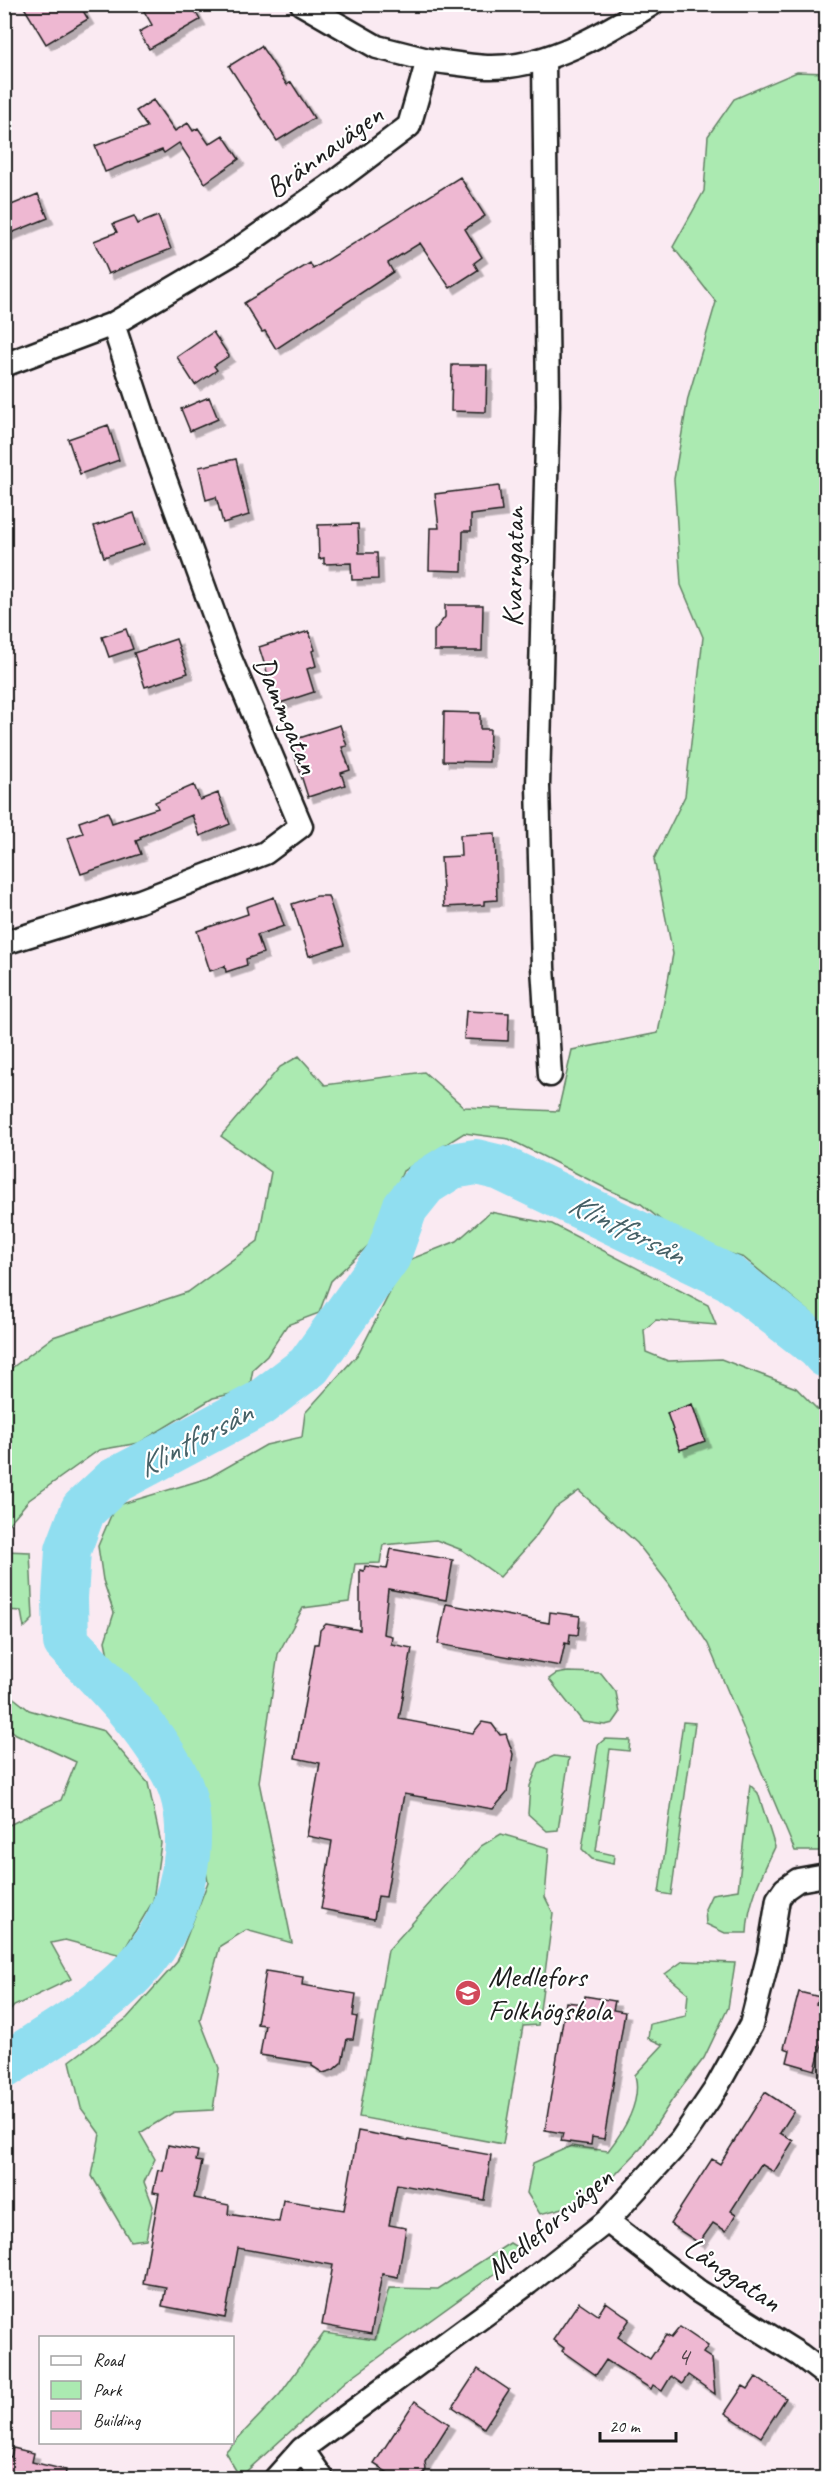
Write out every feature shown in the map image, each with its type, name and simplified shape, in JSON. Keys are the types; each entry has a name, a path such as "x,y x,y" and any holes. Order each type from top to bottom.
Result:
{"street":[{"path":"302,4 377,47 428,60 488,67 544,60 627,20 652,4"},
{"name":"Brännavägen","path":"4,365 113,324 230,255 328,187 409,126 428,60"},
{"name":"Kvarngatan","path":"544,60 548,405 538,786 543,967 550,1075"},
{"name":"Dammgatan","path":"4,943 140,901 265,853 301,826 229,656 157,457 113,324"},
{"name":"Medleforsvägen","path":"276,2478 302,2449 528,2283 607,2221 681,2140 751,2025 769,1954 778,1899 785,1889 798,1880 826,1875"},
{"name":"Långgatan","path":"607,2221 698,2291 800,2355 826,2375"},
{"path":"302,2449 322,2478"}],"green space":[{"path":"797,72 826,73 826,1331 811,1313 744,1258 684,1239 641,1204 509,1139 464,1133 403,1171 376,1238 331,1281 319,1313 287,1325 267,1356 253,1369 249,1390 213,1398 139,1443 99,1450 29,1500 5,1528 5,1373 53,1337 188,1292 258,1241 271,1172 221,1136 280,1067 299,1056 325,1085 424,1072 464,1107 558,1111 572,1050 658,1033 673,954 654,859 685,796 703,637 681,585 674,479 688,398 716,302 673,247 704,191 708,136 734,99"},
{"path":"490,1212 552,1224 708,1305 716,1325 656,1320 644,1330 646,1352 668,1361 721,1359 796,1388 826,1418 826,1851 795,1851 708,1644 669,1584 637,1543 579,1491 555,1508 534,1539 500,1577 462,1550 436,1540 383,1545 380,1563 355,1564 349,1602 303,1608 278,1654 259,1782 292,1943 246,1930 220,1946 200,2020 219,2068 213,2110 174,2112 140,2133 155,2159 144,2182 153,2206 146,2239 130,2241 92,2176 100,2134 81,2108 70,2061 127,2018 177,1962 208,1882 193,1802 199,1790 199,1778 184,1761 158,1715 111,1670 105,1641 114,1613 103,1580 98,1546 115,1506 208,1478 266,1445 302,1437 305,1413 359,1353 406,1261 457,1241"},
{"path":"5,1551 30,1552 33,1619 24,1628 21,1611 6,1610"},
{"path":"601,1673 616,1692 620,1713 613,1723 605,1725 583,1722 549,1679 556,1674"},
{"path":"5,1691 29,1710 104,1731 148,1783 161,1843 153,1901 121,1955 65,1940 51,1943 71,1979 14,2006 5,2017 5,1827 61,1800 76,1762 16,1734 5,1725"},
{"path":"683,1722 695,1723 671,1895 659,1893"},
{"path":"605,1739 630,1740 629,1751 610,1749 596,1851 614,1855 613,1864 592,1859 582,1849 598,1745"},
{"path":"554,1756 569,1758 558,1830 547,1831 528,1814 530,1786 539,1763"},
{"path":"750,1785 758,1793 775,1847 753,1899 747,1933 725,1933 706,1924 705,1909 712,1894 738,1890"},
{"path":"501,1834 549,1848 545,1897 553,1913 538,2025 523,2026 503,2144 359,2117 388,1950 481,1846"},
{"path":"683,1961 735,1963 728,2008 704,2058 672,2100 641,2148 590,2201 540,2214 527,2193 533,2163 571,2146 608,2151 620,2134 634,2105 637,2085 635,2075 663,2045 648,2038 650,2024 686,2016 688,1993 665,1974"},
{"path":"510,2243 525,2252 346,2381 240,2477 225,2452 280,2394 324,2333 375,2340 389,2288 438,2289"}],"building":[{"path":"22,4 79,4 88,19 46,44"},
{"path":"140,4 182,4 184,7 191,4 200,20 149,49 139,32 152,25"},
{"path":"261,46 287,85 291,82 314,118 277,141 229,66"},
{"path":"153,100 175,131 188,123 193,131 198,128 209,144 223,135 239,159 205,183 179,143 164,153 162,150 105,172 95,146 147,127 136,111"},
{"path":"460,177 485,216 465,229 482,257 474,263 478,270 450,288 420,243 388,263 393,272 276,349 244,303 310,263 313,269"},
{"path":"38,194 48,218 4,236 4,208"},
{"path":"134,216 138,224 158,216 171,249 108,274 94,241 117,232 113,224"},
{"path":"213,332 229,356 214,366 217,370 195,385 177,357"},
{"path":"452,365 487,365 486,412 451,411"},
{"path":"209,397 218,419 190,431 181,409"},
{"path":"108,425 119,460 80,474 68,439"},
{"path":"236,459 249,515 223,523 216,497 206,500 199,467"},
{"path":"499,486 502,511 471,515 471,531 463,531 462,571 429,570 430,528 439,528 435,494"},
{"path":"134,513 144,544 104,557 94,526"},
{"path":"358,524 359,553 377,553 378,579 352,580 351,563 324,564 324,558 319,559 318,525"},
{"path":"445,605 483,605 482,651 434,651 434,631 445,617"},
{"path":"126,629 133,649 109,657 102,637"},
{"path":"309,631 315,650 312,651 316,666 307,669 314,692 277,704 259,647"},
{"path":"176,639 188,673 145,687 134,653"},
{"path":"444,712 480,713 480,729 490,729 489,762 443,761"},
{"path":"340,725 347,746 342,747 350,770 341,773 345,785 308,797 290,741"},
{"path":"194,785 200,800 218,793 230,824 200,836 192,815 140,837 141,839 136,841 141,854 81,874 68,838 83,833 79,822 108,812 112,823 158,808 155,802"},
{"path":"495,833 497,900 484,901 484,905 444,907 441,857 461,856 460,835"},
{"path":"317,896 328,896 344,945 309,956 292,904"},
{"path":"274,897 284,926 257,935 263,953 246,959 247,965 226,972 225,966 210,971 197,931 248,914 246,907"},
{"path":"466,1011 509,1013 508,1041 464,1039"},
{"path":"692,1404 705,1441 680,1450 667,1413"},
{"path":"391,1549 453,1560 446,1600 388,1589 383,1634 392,1636 391,1644 412,1648 399,1719 473,1733 482,1722 492,1724 500,1735 506,1734 513,1754 507,1793 493,1809 404,1794 386,1897 378,1896 374,1919 321,1909 332,1841 307,1836 320,1763 295,1758 315,1644 318,1644 320,1630 326,1624 360,1630 360,1570 364,1571 365,1566 387,1569"},
{"path":"446,1604 549,1623 550,1612 580,1616 578,1635 570,1634 569,1644 565,1643 560,1666 438,1644"},
{"path":"266,1971 303,1977 302,1985 356,1994 353,2016 357,2017 353,2039 347,2039 342,2062 333,2070 323,2073 312,2066 312,2063 260,2055 265,2025 257,2024"},
{"path":"799,1992 820,1997 816,2004 826,2007 826,2027 815,2070 787,2062 790,2050 784,2048"},
{"path":"585,1996 615,2001 613,2010 625,2012 604,2139 592,2137 591,2145 561,2141 563,2133 545,2130 566,2002 584,2004"},
{"path":"765,2092 794,2111 780,2133 793,2141 774,2172 761,2164 731,2211 736,2214 726,2231 713,2223 699,2243 670,2224 712,2159 720,2164"},
{"path":"358,2131 491,2155 484,2200 397,2184 389,2225 406,2228 398,2277 382,2274 371,2334 322,2325 333,2265 238,2248 225,2318 162,2306 166,2287 143,2283 159,2193 153,2192 158,2170 163,2171 168,2145 198,2151 196,2161 202,2162 194,2198 229,2205 228,2214 279,2222 283,2200 344,2210"},
{"path":"579,2302 598,2315 606,2302 630,2319 618,2337 650,2359 666,2335 671,2338 680,2327 708,2346 703,2353 712,2359 715,2394 688,2375 682,2384 671,2376 662,2391 653,2385 651,2389 606,2360 596,2375 562,2351 564,2348 553,2340"},
{"path":"478,2369 509,2390 484,2428 453,2407"},
{"path":"756,2377 786,2398 761,2437 725,2413 743,2386 748,2389"},
{"path":"415,2401 449,2424 425,2462 426,2470 420,2478 396,2478 374,2464"},
{"path":"13,2448 34,2453 32,2462 66,2470 65,2478 4,2478 4,2456 11,2457"}],"waterway":[{"name":"Klintforsån","path":"4,2066 97,2005 146,1957 165,1928 179,1895 187,1855 186,1812 182,1791 173,1771 137,1719 66,1642 65,1598 68,1550 83,1510 114,1481 259,1404 309,1366 388,1256 405,1208 425,1183 452,1166 476,1162 501,1168 730,1278 819,1347 826,1355"}],"place":[{"name":"Medlefors Folkhögskola","path":"468,1993"}]}
